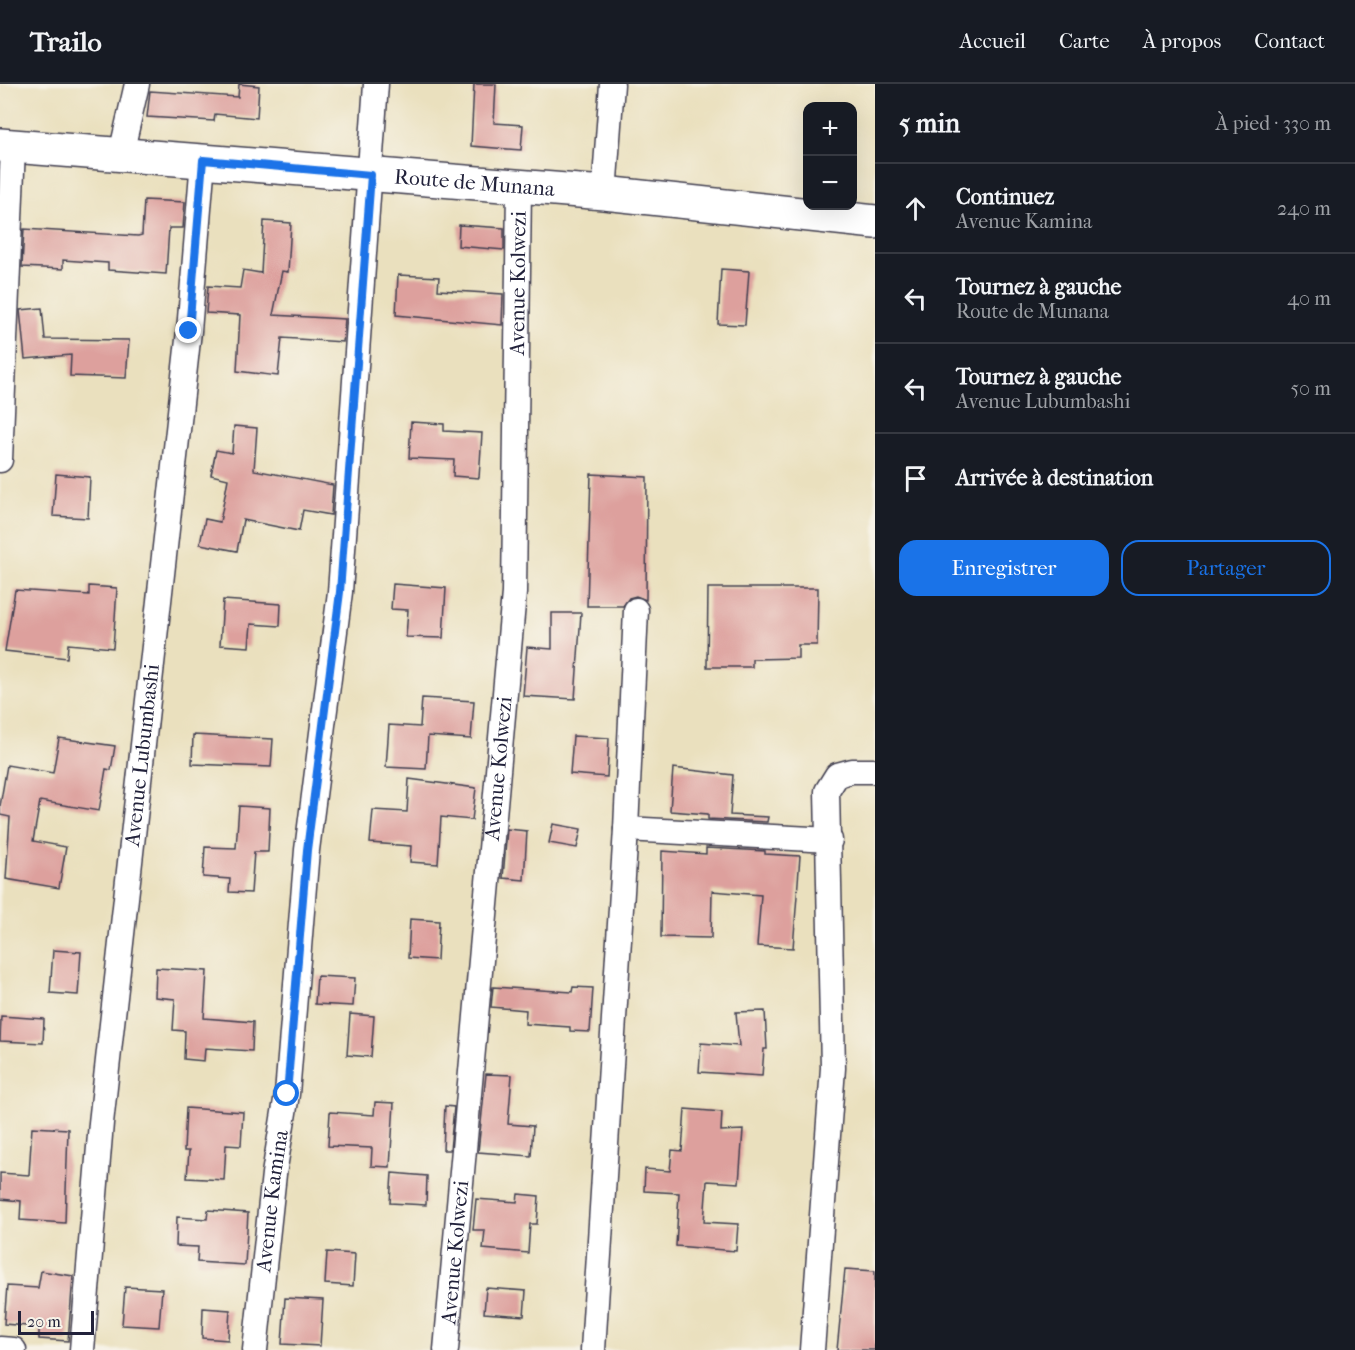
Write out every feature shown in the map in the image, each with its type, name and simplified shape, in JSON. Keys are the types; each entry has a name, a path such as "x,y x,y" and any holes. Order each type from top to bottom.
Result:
{"main road":[{"name":"Route de Munana","path":"6,146 604,193 875,222"}],"street":[{"path":"121,154 137,84"},
{"name":"Avenue Kamina","path":"255,1350 274,1174 287,1094 307,850 340,592 376,84"},
{"path":"604,193 612,84"},
{"path":"0,460 6,146"},
{"name":"Avenue Lubumbashi","path":"82,1350 102,1112 189,331 203,160"},
{"name":"Avenue Kolwezi","path":"446,1350 514,593 519,186"},
{"path":"593,1350 626,829 636,610"},
{"path":"812,1350 833,1068 830,840 827,791 837,775 852,771 875,771"},
{"path":"626,829 830,840"},
{"path":"0,1349 14,1350"}],"building":[{"path":"239,84 259,86 257,118 215,114 214,121 147,117 150,91 238,97"},
{"path":"474,84 496,84 494,123 523,125 521,150 471,146"},
{"path":"144,200 185,202 183,228 169,228 166,274 108,270 108,263 63,260 63,269 22,267 24,229 138,236 142,235"},
{"path":"264,221 291,223 288,272 282,271 273,315 345,319 343,342 282,338 278,376 237,371 240,315 206,313 208,286 240,288 243,270 261,273"},
{"path":"459,225 504,228 504,250 458,246"},
{"path":"721,269 749,271 745,325 718,324"},
{"path":"398,275 439,277 438,290 503,294 502,325 396,315"},
{"path":"42,308 45,339 129,340 126,378 70,376 71,355 25,359 20,310"},
{"path":"411,422 444,424 444,431 482,433 479,478 453,476 454,460 409,458"},
{"path":"234,426 257,428 254,470 333,485 331,515 303,510 299,531 243,520 237,551 200,544 205,519 220,522 228,479 211,475 216,450 232,453"},
{"path":"56,474 90,477 88,518 53,516"},
{"path":"591,474 647,477 646,600 636,596 629,598 623,606 587,606"},
{"path":"393,584 446,588 443,638 406,637 408,610 391,609"},
{"path":"89,586 117,588 113,648 68,644 67,658 5,651 15,590 89,595"},
{"path":"708,588 818,588 817,645 798,645 798,658 752,659 752,667 707,667"},
{"path":"223,600 281,604 280,626 251,624 249,647 220,645"},
{"path":"552,613 581,613 575,699 523,696 527,647 552,649"},
{"path":"422,698 474,701 471,739 428,736 426,769 386,767 389,725 420,727"},
{"path":"193,735 273,739 271,767 192,764"},
{"path":"573,736 609,738 607,777 570,774"},
{"path":"59,738 115,746 111,770 106,769 99,811 40,801 33,841 66,847 59,888 6,879 10,817 0,815 0,806 7,765 53,773"},
{"path":"673,768 733,775 730,815 768,817 767,822 708,819 708,814 670,811"},
{"path":"409,779 476,788 472,820 441,817 438,864 410,862 411,846 370,843 373,810 407,812"},
{"path":"239,806 270,808 268,852 254,852 251,893 229,892 230,879 203,877 205,847 236,848"},
{"path":"553,824 581,829 577,848 549,843"},
{"path":"507,829 527,831 524,880 503,878"},
{"path":"706,848 765,851 765,854 800,856 793,948 757,946 761,895 712,891 711,938 661,937 662,851 706,854"},
{"path":"410,919 439,921 437,960 408,958"},
{"path":"53,950 81,952 78,995 50,993"},
{"path":"156,968 207,971 204,1018 253,1022 252,1051 205,1048 204,1061 184,1059 185,1031 173,1030 175,999 155,997"},
{"path":"317,976 355,978 353,1006 315,1004"},
{"path":"493,987 572,992 573,987 593,988 590,1032 570,1031 570,1027 525,1024 526,1010 491,1007"},
{"path":"765,1011 767,1049 764,1049 762,1076 699,1072 701,1043 739,1046 736,1012"},
{"path":"350,1014 374,1016 371,1057 347,1055"},
{"path":"1,1016 44,1019 43,1043 0,1041"},
{"path":"486,1074 512,1075 508,1124 533,1126 531,1156 478,1152"},
{"path":"375,1102 394,1103 390,1167 371,1166 372,1148 328,1146 330,1112 374,1115"},
{"path":"445,1106 454,1107 450,1150 443,1150"},
{"path":"186,1108 243,1112 241,1146 226,1145 224,1180 187,1178 189,1151 184,1151"},
{"path":"685,1109 722,1112 721,1131 743,1130 739,1183 707,1181 704,1222 738,1224 736,1251 676,1246 679,1193 644,1191 645,1169 670,1171 672,1150 682,1151"},
{"path":"32,1127 68,1129 65,1223 20,1220 21,1201 0,1199 0,1173 29,1175"},
{"path":"392,1173 427,1176 426,1205 390,1203"},
{"path":"518,1194 539,1196 537,1224 530,1224 528,1253 483,1249 485,1230 473,1230 476,1199 517,1202"},
{"path":"208,1210 248,1213 245,1265 197,1262 198,1247 176,1246 177,1217 207,1219"},
{"path":"327,1252 355,1254 353,1286 325,1284"},
{"path":"845,1269 875,1271 875,1350 837,1350"},
{"path":"41,1271 73,1276 68,1341 39,1339 39,1327 4,1324 7,1286 38,1288"},
{"path":"125,1287 162,1289 159,1327 122,1325"},
{"path":"486,1288 526,1291 524,1316 484,1313"},
{"path":"285,1298 323,1300 320,1346 282,1344"},
{"path":"203,1308 230,1310 228,1340 202,1338"}],"route":[{"path":"189,331 203,160 371,175 340,592 307,850 300,960 287,1094"}]}
